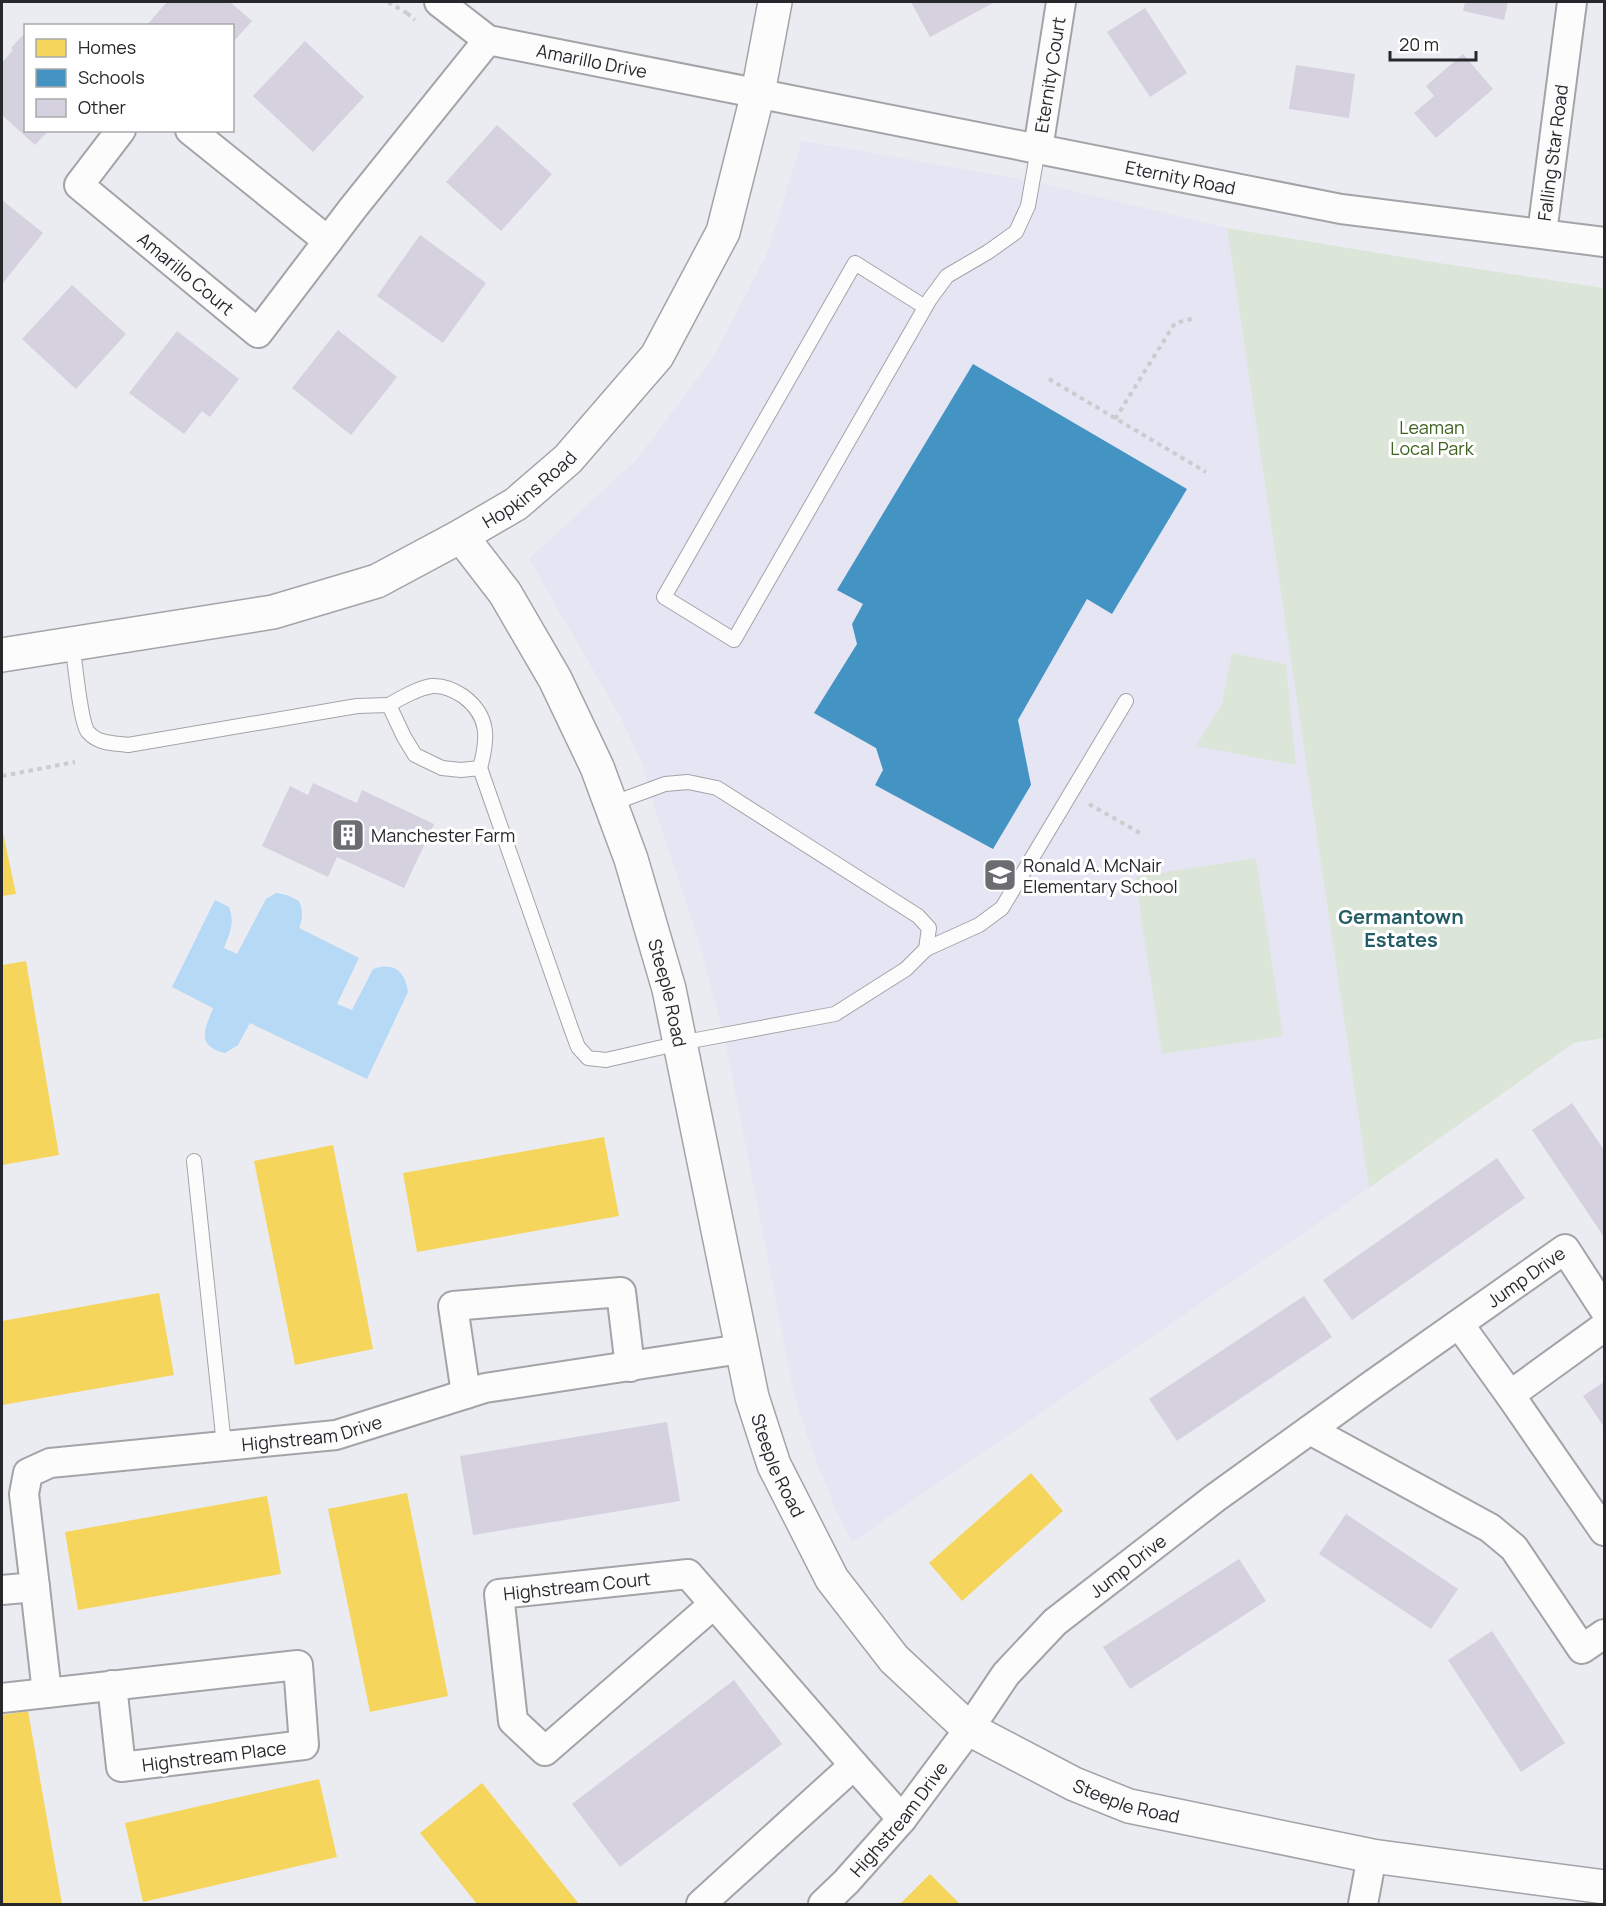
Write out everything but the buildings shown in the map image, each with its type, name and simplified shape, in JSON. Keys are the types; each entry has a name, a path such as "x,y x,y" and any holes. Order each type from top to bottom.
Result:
{"street":[{"name":"Amarillo Drive","path":"439,2 488,40 758,93"},
{"name":"Hopkins Road","path":"2,654 273,612 376,581 461,537 516,504 568,459 657,356 723,232 758,93 775,2"},
{"name":"Eternity Court","path":"1038,149 1061,2"},
{"name":"Falling Star Road","path":"1542,233 1572,2"},
{"name":"Amarillo Court","path":"119,132 79,185 258,333 488,40"},
{"name":"Eternity Road","path":"758,93 1341,208 1605,243"},
{"path":"192,132 328,241"},
{"name":"Steeple Road","path":"461,537 505,593 555,680 597,767 631,858 669,989 741,1349 752,1397 774,1465 832,1579 894,1659 969,1729 1074,1784 1129,1806 1372,1856 1605,1887"},
{"name":"Jump Drive","path":"969,1729 1005,1674 1055,1622 1215,1498 1565,1249 1605,1309"},
{"path":"466,1394 453,1306 621,1292 630,1366"},
{"path":"1459,1324 1605,1531"},
{"path":"1510,1395 1605,1327"},
{"name":"Highstream Drive","path":"35,1587 24,1494 28,1473 50,1463 336,1435 485,1389 741,1349"},
{"path":"1310,1430 1490,1528 1514,1548 1582,1649 1605,1634"},
{"name":"Highstream Court","path":"714,1604 546,1751 513,1721 499,1594 688,1574 902,1819"},
{"path":"2,1590 35,1587 47,1693"},
{"name":"Highstream Place","path":"2,1698 112,1685 298,1665 304,1744 121,1767 112,1685"},
{"name":"Highstream Drive","path":"823,1905 902,1819 969,1729"},
{"path":"700,1905 855,1766"},
{"path":"1363,1905 1372,1856"}],"lane":[{"path":"925,307 855,263 664,597 734,640 925,307 947,276 988,252 1016,232 1028,206 1038,149"},
{"path":"72,644 82,712 88,732 102,742 128,745 357,706 389,705 402,697 433,686 452,689 473,704 485,724 486,747 480,768 578,1047 588,1058 606,1060 680,1043 835,1014 906,969 926,949 980,926 1002,908 1126,701"},
{"path":"389,705 404,737 416,755 442,768 461,770 480,768"},
{"path":"611,804 665,784 688,782 717,788 918,916 929,928 926,949"},
{"path":"194,1161 225,1445"}],"path":[{"path":"388,2 407,13 411,7"},
{"path":"1115,418 1174,323 1192,319"},
{"path":"1049,380 1206,472"},
{"path":"2,776 75,762"},
{"path":"1070,794 1140,834"}],"shaded area":[{"name":"Ronald A. McNair Elementary School","path":"802,141 1032,181 1227,228 1369,1188 852,1542 837,1513 795,1398 724,1035 697,936 642,763 621,718 529,559 637,459 714,356 767,254"}],"green space":[{"name":"Leaman Local Park","path":"1227,228 1604,288 1604,1038 1574,1043 1369,1188"},
{"path":"1232,653 1286,664 1296,765 1196,746 1222,704"},
{"path":"1256,858 1283,1036 1162,1054 1135,877"}],"water":[{"path":"276,893 299,901 302,914 299,928 359,958 337,1004 352,1010 373,969 392,967 404,978 408,992 367,1079 250,1023 238,1045 225,1053 216,1050 209,1046 205,1036 213,1008 172,987 215,900 229,907 232,923 224,948 237,954 266,899"}],"place":[{"name":"Manchester Farm","path":"348,835"},
{"name":"Ronald A. McNair Elementary School","path":"1000,875"}],"district":[{"name":"Germantown Estates","path":"1401,928"}]}
